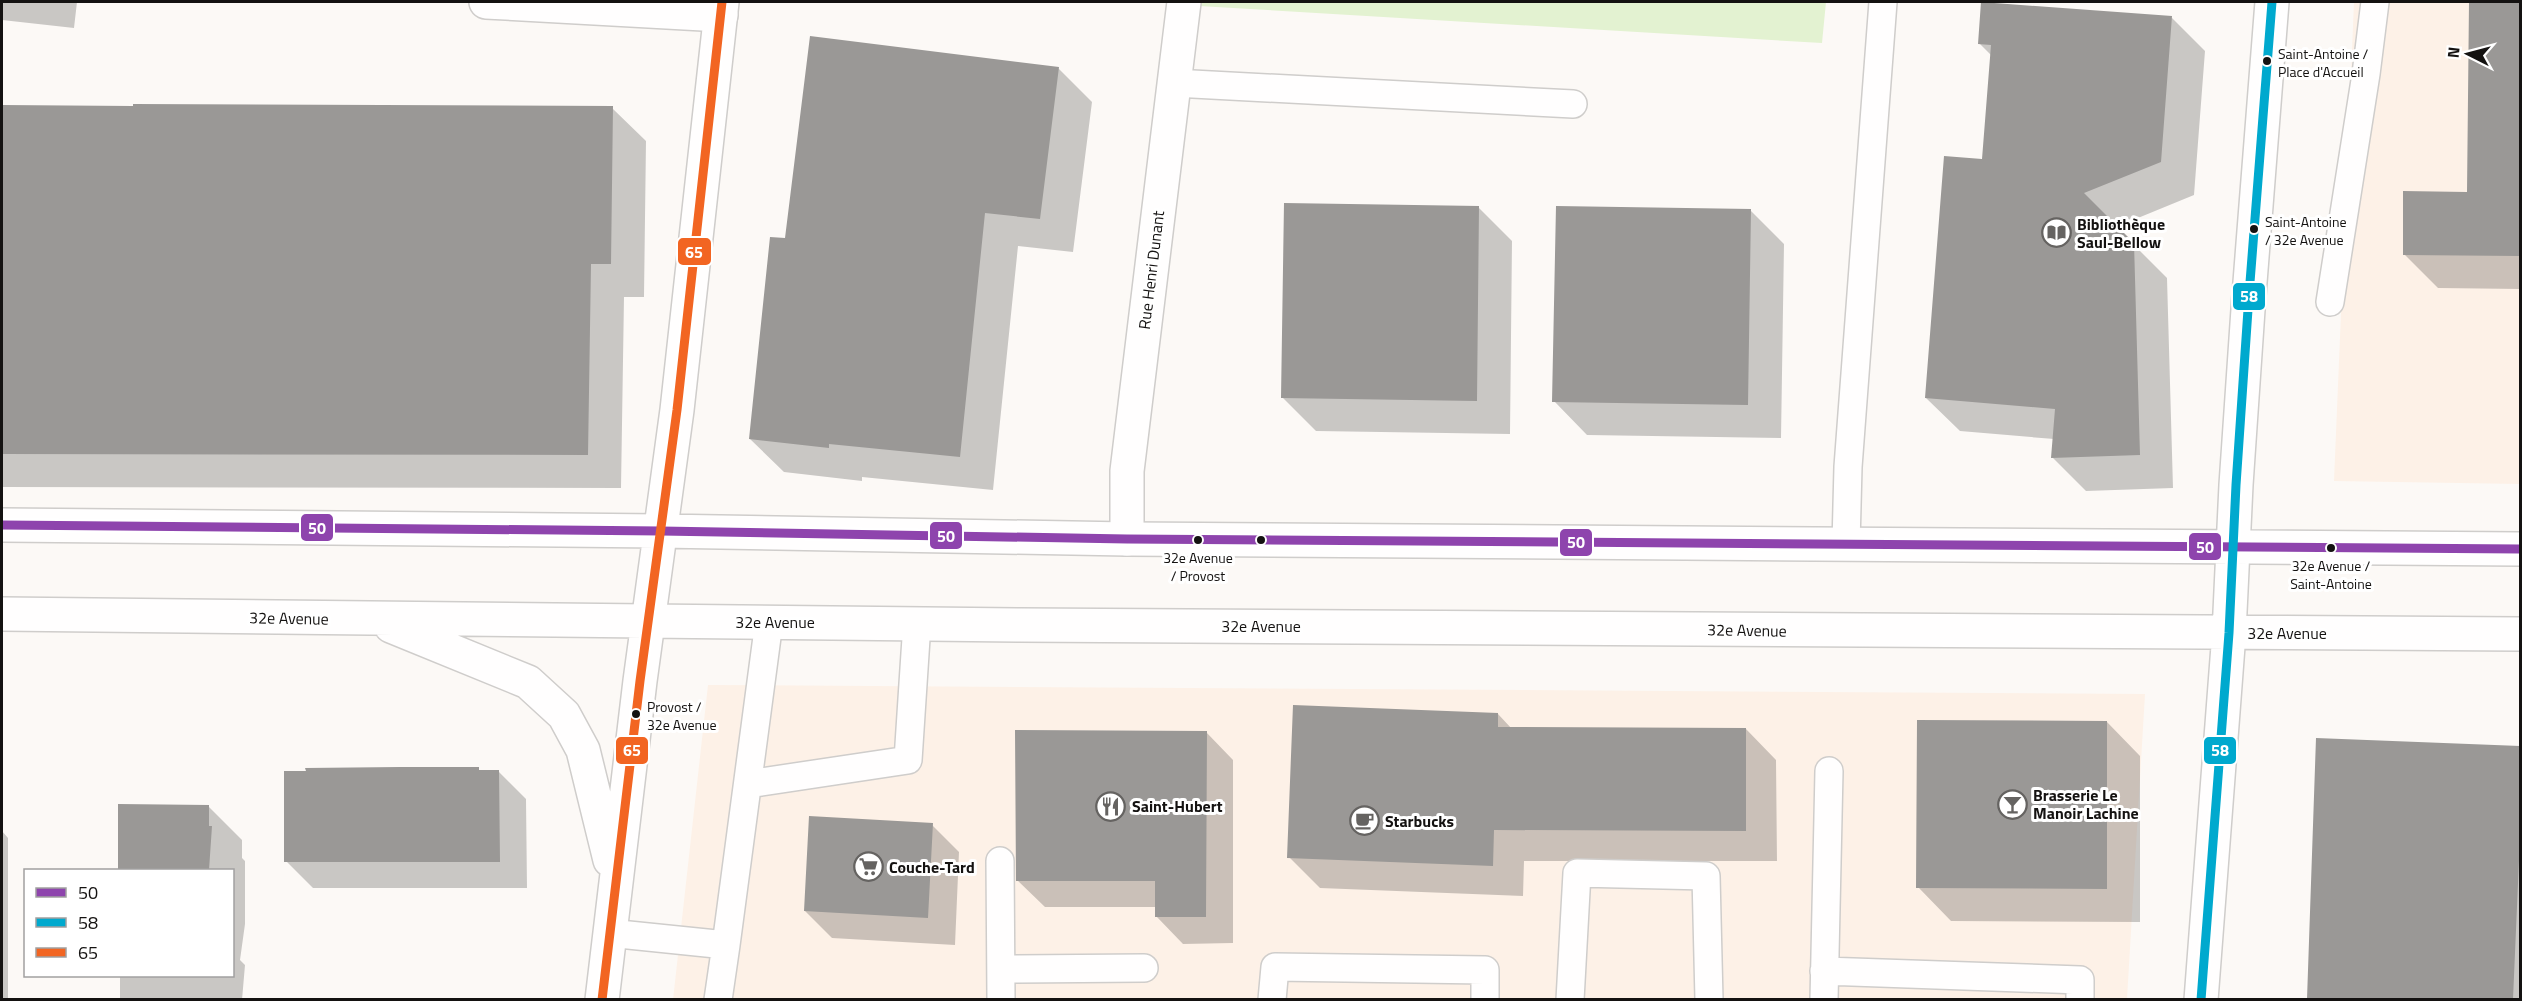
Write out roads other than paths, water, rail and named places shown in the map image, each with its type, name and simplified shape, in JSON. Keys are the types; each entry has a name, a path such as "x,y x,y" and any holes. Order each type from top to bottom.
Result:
{"main road":[{"path":"486,2 722,8 677,410 648,621 602,999"},
{"name":"Rue Henri Dunant","path":"1127,539 1126,471 1184,2"},
{"path":"2201,999 2229,633 2246,343 2272,2"},
{"path":"2,525 661,531 1127,539 2520,549"},
{"name":"32e Avenue","path":"2,614 375,619 2520,634"},
{"path":"375,619 528,682 564,715 583,750 615,882"}],"lane":[{"path":"1846,544 1848,467 1883,2"},
{"path":"2330,302 2375,2"},
{"path":"1174,83 1573,104"},
{"path":"718,999 769,622"},
{"path":"748,784 908,760 917,623"},
{"path":"1824,999 1829,771"},
{"path":"1000,861 1001,999"},
{"path":"1570,999 1577,873 1706,876 1709,999"},
{"path":"609,933 726,945"},
{"path":"1001,969 1144,968"},
{"path":"1272,999 1275,968 1485,970 1485,999"},
{"path":"1824,971 2080,980 2080,999"}],"place":[{"name":"Saint-Antoine / Place d'Accueil","path":"2267,61"},
{"name":"Saint-Antoine / 32e Avenue","path":"2254,229"},
{"name":"Bibliothèque Saul-Bellow","path":"2056,233"},
{"name":"32e Avenue / Provost","path":"1198,540"},
{"name":"32e Avenue / Saint-Antoine","path":"2331,548"},
{"name":"Provost / 32e Avenue","path":"636,714"},
{"name":"Brasserie Le Manoir Lachine","path":"2012,804"},
{"name":"Saint-Hubert","path":"1111,806"},
{"name":"Starbucks","path":"1364,821"},
{"name":"Couche-Tard","path":"868,867"}]}
